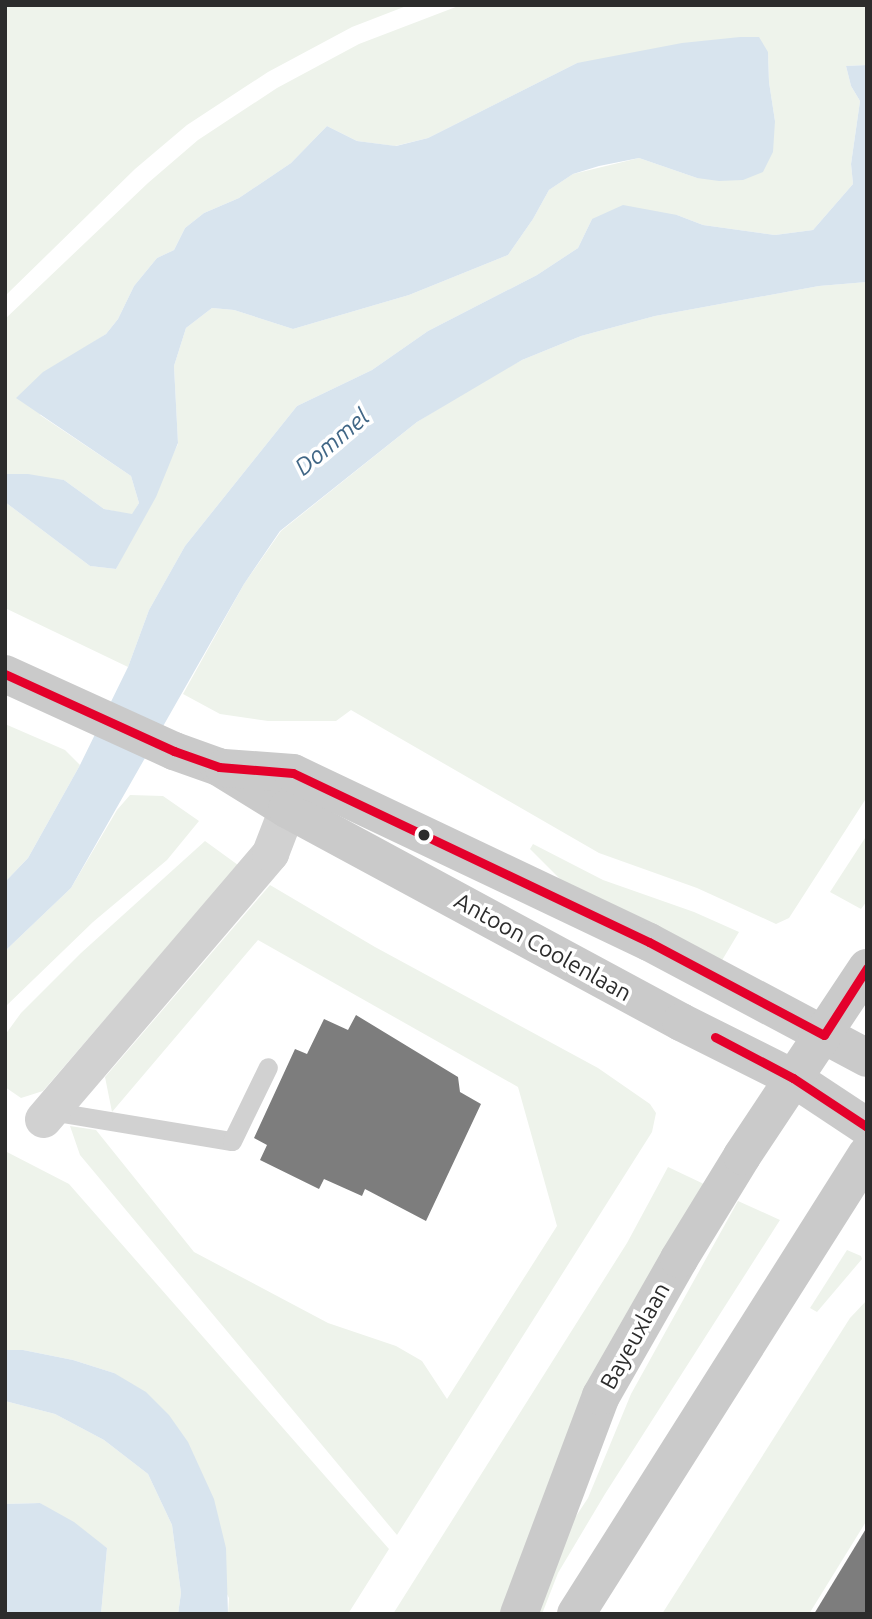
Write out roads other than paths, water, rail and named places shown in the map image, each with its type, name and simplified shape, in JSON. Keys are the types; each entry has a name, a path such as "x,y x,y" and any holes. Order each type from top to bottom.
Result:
{"main road":[{"name":"Antoon Coolenlaan","path":"5,674 174,751 219,767 286,809 668,1015 793,1078 867,1127"},
{"name":"Antoon Coolenlaan","path":"219,767 293,773 649,942 867,1058"},
{"name":"Bayeuxlaan","path":"519,1614 601,1396 679,1259 793,1078 867,968"},
{"path":"576,1614 867,1154"}],"street":[{"path":"47,1115 270,853 286,809"}],"lane":[{"path":"47,1115 232,1141 268,1067"}],"water":[{"path":"759,37 768,52 775,121 773,152 763,172 743,180 719,181 697,178 639,158 599,166 573,174 549,190 508,255 409,295 293,329 234,310 212,308 186,328 174,366 178,443 156,497 116,569 90,566 5,502 5,474 28,474 64,480 104,509 132,514 139,503 131,476 16,398 43,372 106,334 118,319 134,286 157,258 174,250 185,228 204,213 239,198 291,163 327,126 357,141 396,146 428,138 577,63 682,43"},
{"name":"Dommel","path":"867,65 867,282 819,286 655,316 581,336 522,360 417,422 280,531 244,584 71,888 5,951 5,882 28,858 80,765 128,667 149,610 185,546 297,406 372,370 428,331 537,275 578,248 592,219 623,205 677,215 703,225 775,235 813,230 853,184 851,164 860,101 851,86 846,66"},
{"path":"5,1350 23,1350 73,1360 114,1373 146,1392 169,1415 188,1442 214,1499 226,1548 228,1614 178,1614 181,1593 172,1525 148,1474 104,1440 55,1414 5,1401"},
{"path":"40,1503 74,1522 107,1548 101,1614 5,1614 5,1504"}]}
